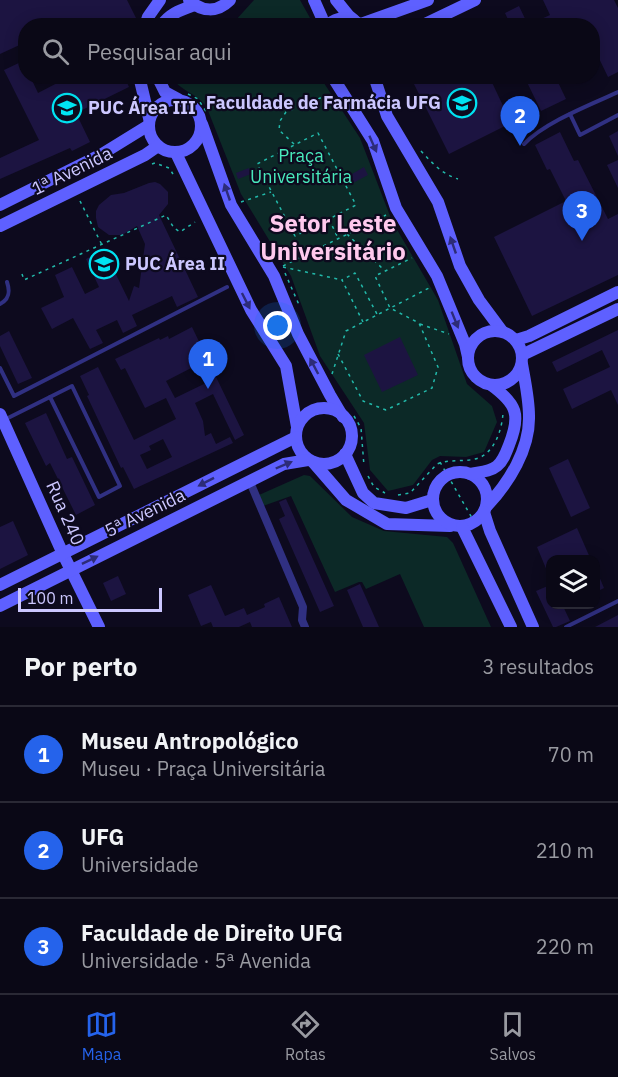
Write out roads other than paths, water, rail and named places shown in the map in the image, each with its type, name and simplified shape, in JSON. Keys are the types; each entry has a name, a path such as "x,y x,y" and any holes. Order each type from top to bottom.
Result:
{"main road":[{"path":"148,18 160,0"},
{"path":"166,18 192,3 212,10 230,0"},
{"path":"314,0 321,18"},
{"path":"336,0 351,18"},
{"path":"378,18 428,0"},
{"path":"438,18 475,0"},
{"path":"141,84 153,140 158,146 176,153 188,149 198,138 202,124"},
{"path":"161,84 165,92 193,106 200,118 231,205 274,276 298,334 351,431 351,439 345,454 330,464 311,461"},
{"path":"337,84 373,141 396,208 437,276 465,344 466,359 469,365 477,378 506,396 515,410 516,428 504,457 497,466 470,474"},
{"path":"176,153 251,310 286,366 301,452 346,500 387,524 457,526 475,523 512,475 526,439 529,417 522,359 516,340 502,331 479,300 460,266 438,202 387,116 377,84"},
{"path":"149,122 157,106 165,101 178,99"},
{"name":"1ª Avenida","path":"0,205 92,159 149,122"},
{"name":"1ª Avenida","path":"0,226 145,155 158,146"},
{"path":"92,159 101,176"},
{"path":"516,340 530,336 618,292"},
{"path":"490,388 507,383 519,371 522,359 618,309"},
{"path":"466,359 473,342 479,336 494,330 502,331"},
{"path":"297,432 300,421 317,409 327,409 344,417"},
{"name":"Rua 240","path":"2,417 63,554 99,627"},
{"name":"5ª Avenida","path":"0,585 297,432"},
{"path":"345,454 363,493 374,503 406,508 432,501"},
{"name":"5ª Avenida","path":"0,606 284,464 311,461"},
{"path":"512,627 457,526 438,516 432,501 438,482 447,474 462,472 470,474 477,478 486,491 485,509 490,531 533,627"}],"street":[{"path":"250,482 303,607 302,620 305,627"}],"lane":[{"path":"524,144 531,136 570,114 618,92"},
{"path":"570,114 580,135 618,114"},
{"path":"0,304 10,291 7,282"},
{"path":"0,368 14,396 227,287"},
{"path":"2,417 72,386 120,486 99,497 50,397"},
{"path":"566,627 618,601"}],"place":[{"name":"Faculdade de Farmácia UFG","path":"462,103"},
{"name":"PUC Área III","path":"67,108"},
{"name":"UFG","path":"520,146"},
{"name":"Faculdade de Direito UFG","path":"582,241"},
{"name":"PUC Área II","path":"104,264"},
{"name":"Museu Antropológico","path":"208,389"}],"district":[{"name":"Setor Leste Universitário","path":"333,238"}],"park label":[{"name":"Praça Universitária","path":"301,166"}]}
